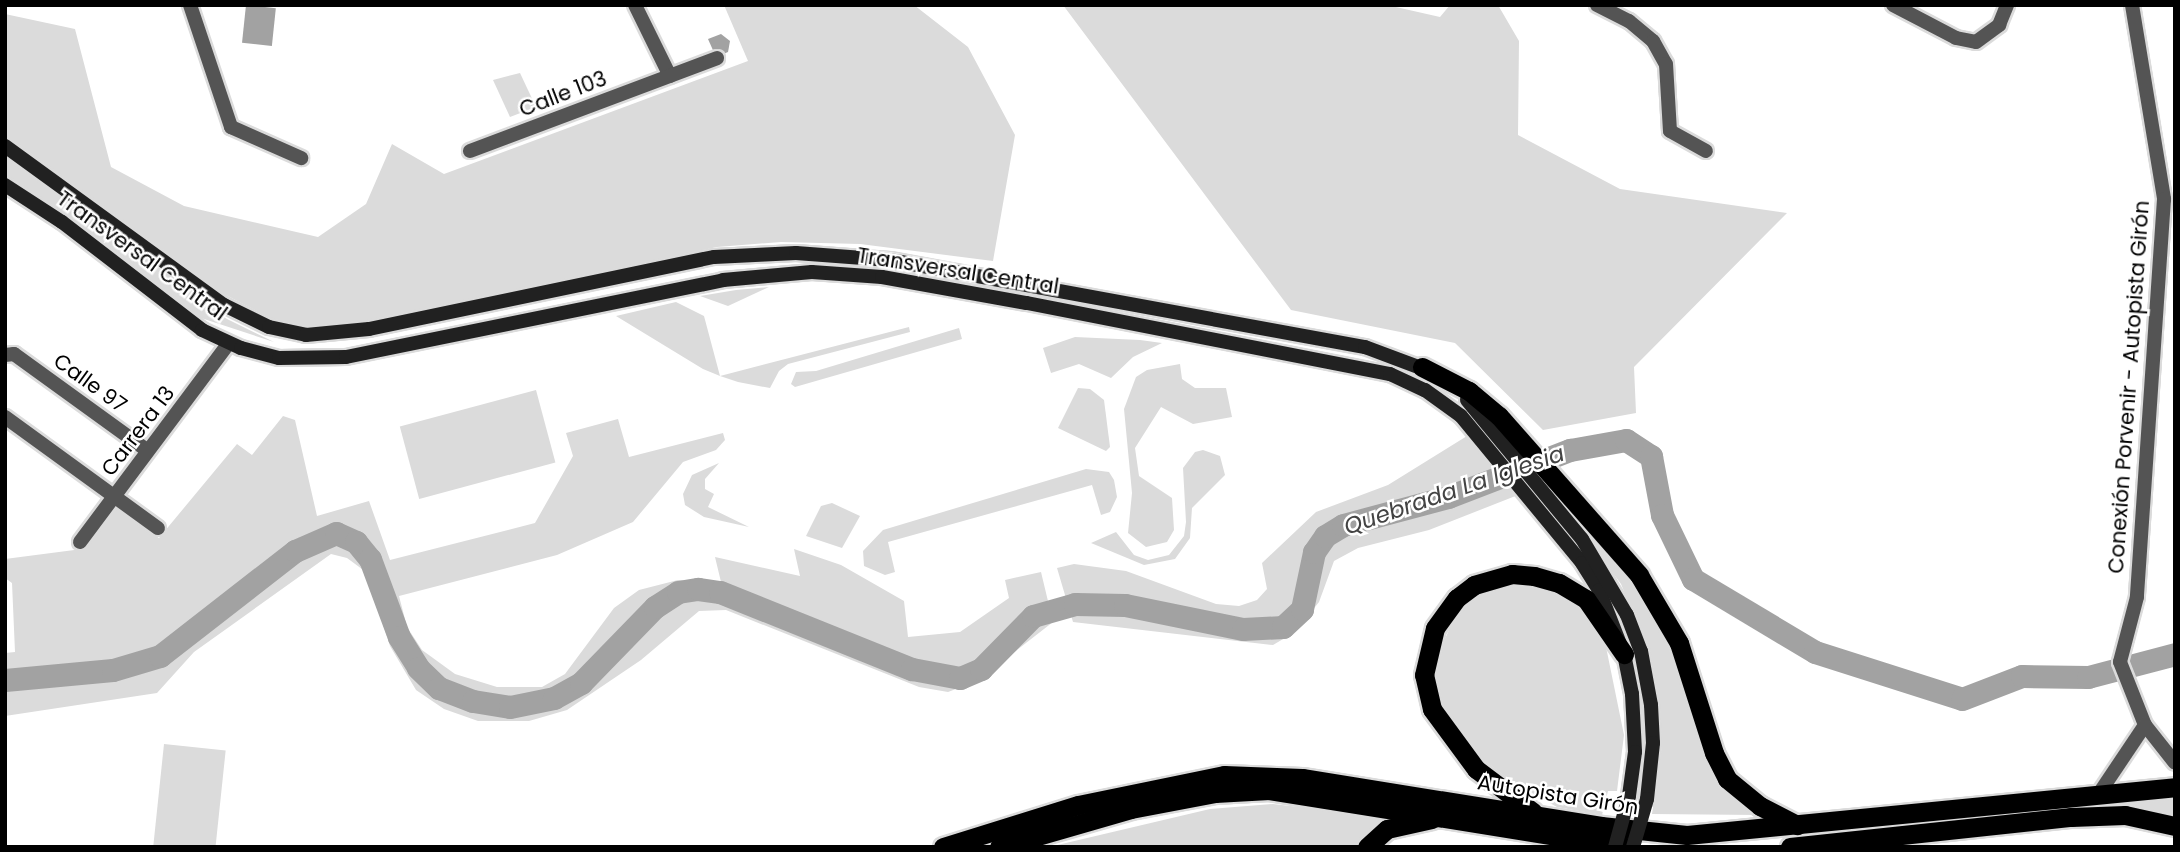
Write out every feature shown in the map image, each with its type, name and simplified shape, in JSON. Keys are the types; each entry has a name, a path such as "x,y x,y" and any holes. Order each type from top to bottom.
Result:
{"highway":[{"path":"1422,367 1477,397 1516,444 1539,485 1639,575 1668,619 1727,779 1760,806 1798,826"},
{"path":"1536,814 1476,769 1432,709 1424,675 1435,628 1457,598 1474,585 1503,575 1534,576 1559,583 1586,599 1624,654"},
{"name":"Autopista Girón","path":"943,847 1078,805 1224,775 1302,778 1670,835 1798,826 2175,787"},
{"name":"Autopista Girón","path":"999,847 1131,809 1246,790 1292,792 1469,819 1626,847"},
{"path":"1790,847 2071,817 2125,815 2175,826"},
{"path":"1367,847 1387,829 1408,822 1469,819"}],"main road":[{"name":"Transversal Central","path":"5,146 238,313 269,327 306,335 369,329 714,257 796,253 860,257 951,271 1365,346 1422,367"},
{"name":"Transversal Central","path":"5,185 62,222 188,321 228,344 279,358 329,360 723,280 792,272 862,275 1390,374 1445,403 1495,455 1539,485 1601,565 1635,634 1648,687 1653,743 1647,799 1633,847"},
{"name":"Transversal Central","path":"1539,485 1592,578 1624,654 1636,731 1629,796 1615,847"}],"street":[{"path":"190,5 231,127 301,158"},
{"path":"635,5 670,76"},
{"path":"1597,5 1629,21 1653,41 1666,64 1670,131 1706,151"},
{"path":"1893,5 1956,38 1976,42 1999,25 2007,5"},
{"name":"Conexión Porvenir - Autopista Girón","path":"2132,5 2169,198 2137,597 2120,662 2145,725 2175,763"},
{"name":"Calle 103","path":"470,151 718,58"},
{"name":"Carrera 13","path":"80,542 228,344"},
{"name":"Calle 97","path":"5,355 14,354 148,451"},
{"path":"5,417 158,528"},
{"path":"2098,795 2145,725"}],"shaded area":[{"path":"246,5 276,8 272,46 242,43"},
{"path":"724,5 914,5 968,47 1015,135 993,261 860,244 781,242 717,247 368,322 321,329 284,325 216,290 5,139 5,14 75,29 111,167 184,206 318,237 366,204 392,144 444,174 748,61"},
{"path":"1063,5 1387,5 1440,17 1450,5 1498,5 1519,41 1518,135 1620,189 1787,213 1634,367 1636,413 1543,430 1455,343 1291,310"},
{"path":"721,34 730,41 728,52 716,57 708,39"},
{"path":"520,73 536,107 510,117 493,80"},
{"path":"5,157 227,319 274,342 198,317 5,175"},
{"path":"769,287 728,306 700,296 736,290"},
{"path":"676,302 704,316 720,376 703,369 616,316"},
{"path":"909,327 910,332 788,364 779,371 770,388 720,376"},
{"path":"959,328 962,339 795,387 791,384 796,372 816,371"},
{"path":"1075,337 1162,343 1133,357 1111,378 1079,364 1051,373 1043,348"},
{"path":"1180,364 1182,379 1195,388 1226,388 1232,417 1193,424 1161,407 1135,448 1139,476 1172,498 1174,530 1167,542 1146,547 1128,533 1132,493 1124,409 1136,377 1147,370"},
{"path":"1078,388 1090,389 1104,400 1110,447 1106,451 1058,428"},
{"path":"536,390 555,462 419,499 400,426"},
{"path":"283,416 295,420 317,516 369,501 390,560 535,523 573,456 566,433 618,419 629,457 723,433 725,440 716,450 683,462 633,522 557,555 399,596 407,627 422,650 455,674 497,687 542,687 565,674 614,608 639,590 678,580 721,582 715,557 800,576 794,549 841,565 904,601 908,637 960,632 1009,598 1005,580 1041,572 1053,622 977,681 948,692 919,687 726,610 699,611 641,660 567,710 529,721 478,721 444,709 416,690 390,646 366,572 347,558 331,554 194,652 157,693 5,716 5,653 15,652 12,583 5,578 5,559 82,549 114,506 159,538 237,444 252,455"},
{"path":"1467,436 1518,495 1429,530 1358,548 1334,561 1319,602 1295,632 1273,645 1073,622 1057,568 1074,564 1126,571 1216,604 1239,606 1257,600 1267,589 1262,563 1316,512 1388,485"},
{"path":"1203,450 1220,456 1225,475 1192,508 1190,538 1175,559 1144,565 1091,543 1116,532 1134,555 1148,560 1169,555 1184,536 1186,522 1183,468 1195,452"},
{"path":"719,463 705,479 705,489 714,494 708,507 749,527 704,517 685,505 683,494 692,475"},
{"path":"1086,469 1109,472 1114,480 1117,497 1110,512 1101,515 1092,485 888,542 895,572 885,575 864,566 863,551 883,530"},
{"path":"1548,487 1652,605 1669,637 1716,778 1758,815 1652,814 1662,745 1648,651 1621,584"},
{"path":"832,503 860,516 842,548 806,536 821,506"},
{"path":"1515,585 1540,587 1562,597 1584,612 1605,642 1624,735 1617,791 1608,791 1602,815 1557,807 1514,783 1481,758 1441,703 1433,676 1436,658 1457,613 1474,596"},
{"path":"164,744 226,750 216,847 153,847"},
{"path":"2175,796 2175,819 2032,813"},
{"path":"1273,804 1386,817 1356,847 1049,847 1210,809"}],"waterway":[{"name":"Quebrada La Iglesia","path":"5,680 113,670 160,656 295,551 336,533 356,542 370,559 399,637 418,668 439,688 473,701 510,707 554,698 581,683 655,607 678,592 698,589 720,592 912,669 960,678 981,669 1033,616 1075,604 1125,605 1243,629 1283,627 1302,609 1314,552 1325,536 1343,525 1448,497 1570,450 1626,440 1651,456 1662,515 1693,579 1815,652 1962,699 2022,676 2088,677 2175,654"}]}
